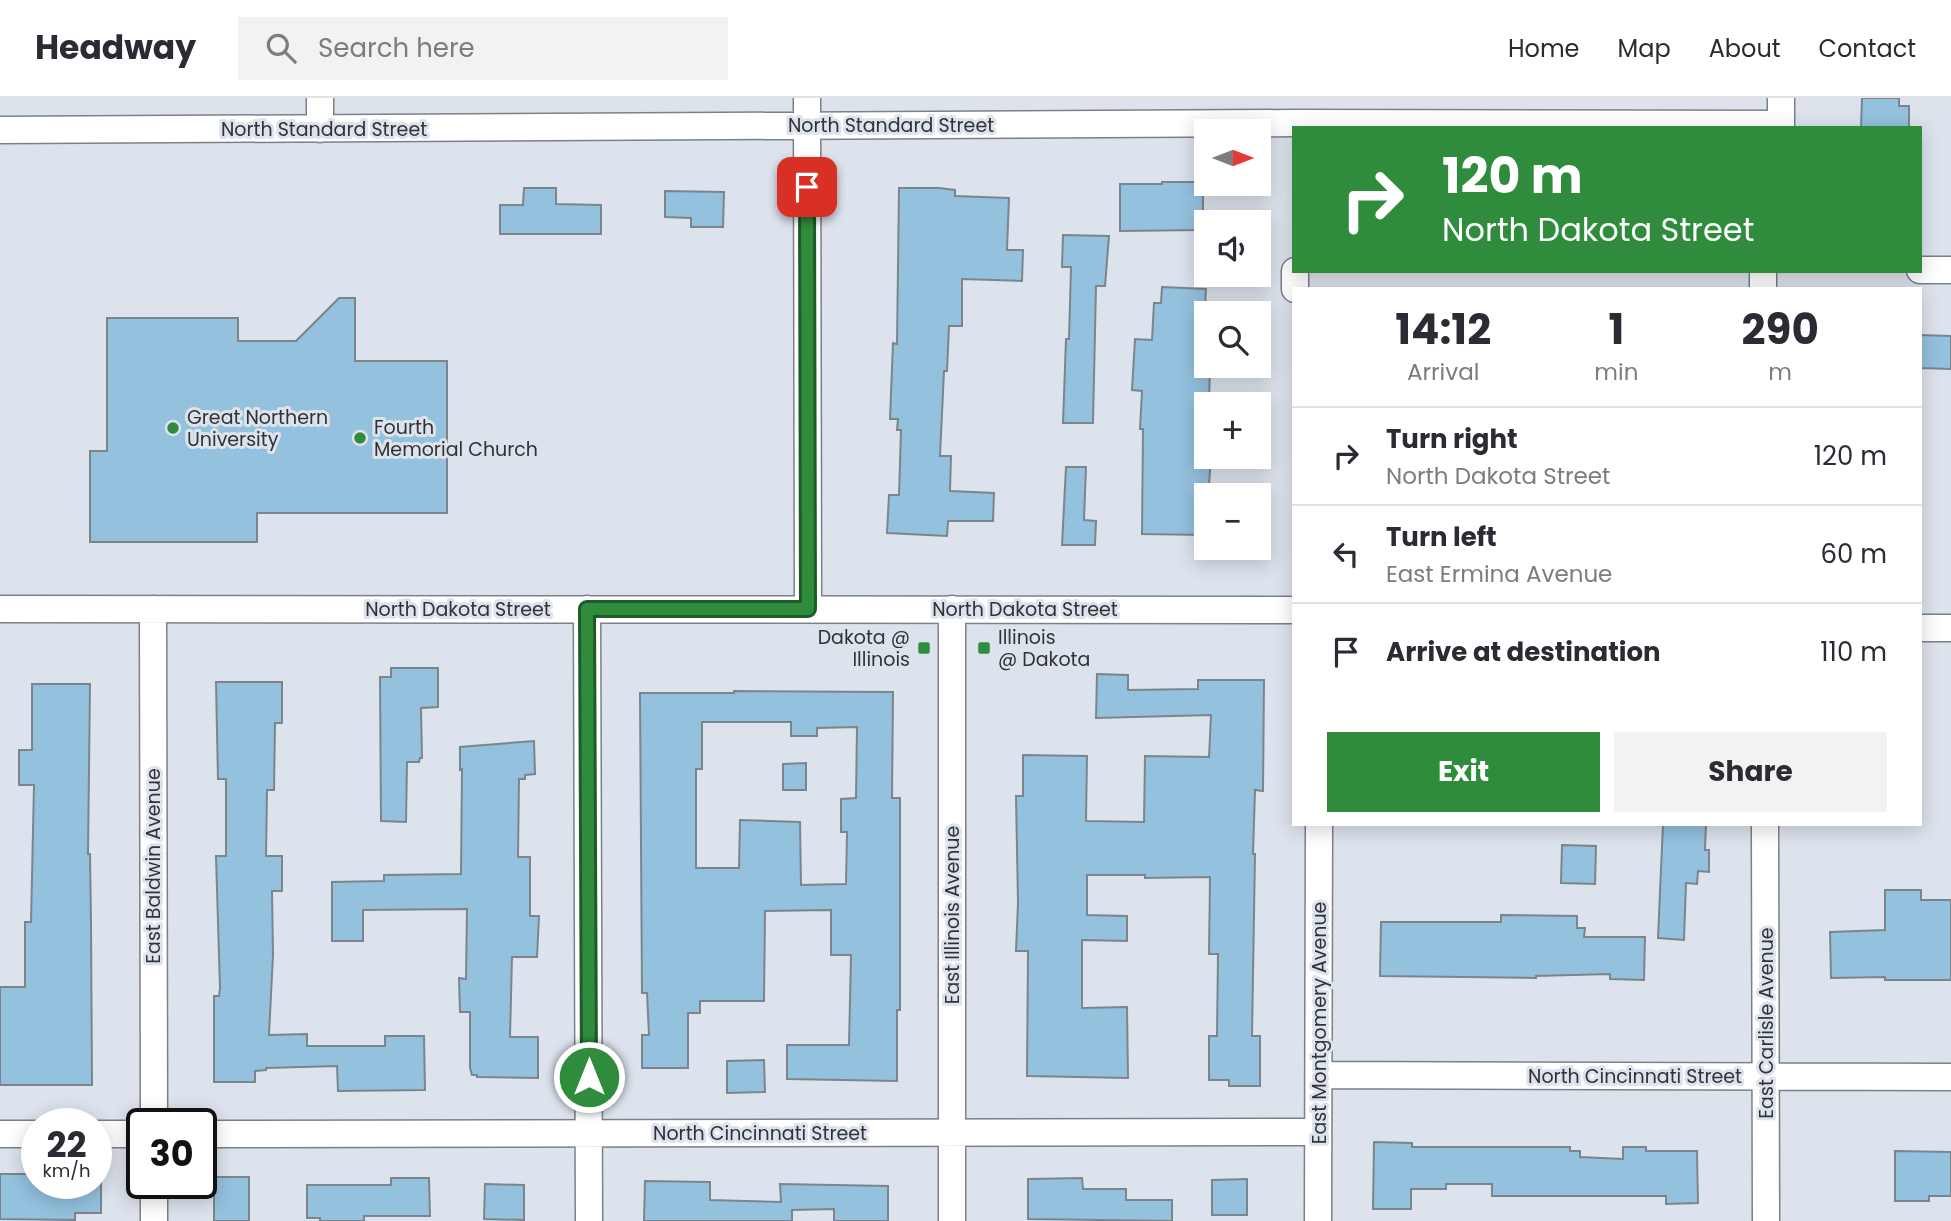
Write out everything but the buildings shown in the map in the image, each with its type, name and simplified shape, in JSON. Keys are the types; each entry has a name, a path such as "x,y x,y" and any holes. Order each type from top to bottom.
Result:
{"street":[{"path":"320,98 320,130"},
{"path":"807,98 808,609"},
{"path":"1781,98 1781,126"},
{"name":"North Standard Street","path":"0,130 807,125 1295,116 1781,126"},
{"path":"1922,270 1951,270"},
{"name":"North Dakota Street","path":"0,609 1292,610"},
{"name":"East Baldwin Avenue","path":"153,609 154,1108"},
{"path":"587,609 589,1221"},
{"name":"East Illinois Avenue","path":"952,609 953,1221"},
{"path":"1922,628 1951,628"},
{"name":"East Montgomery Avenue","path":"1318,1221 1319,826"},
{"name":"East Carlisle Avenue","path":"1765,826 1766,1221"},
{"name":"North Cincinnati Street","path":"1319,1075 1951,1077"},
{"name":"North Cincinnati Street","path":"217,1134 1318,1132"},
{"path":"0,1134 21,1134"},
{"path":"154,1199 154,1221"}],"place":[{"name":"Great Northern University","path":"173,428"},
{"name":"Fourth Memorial Church","path":"360,438"},
{"name":"Dakota @ Illinois","path":"924,648"},
{"name":"Illinois @ Dakota","path":"984,648"}],"route":[{"path":"589,1077 587,609 808,609 807,187"}]}
